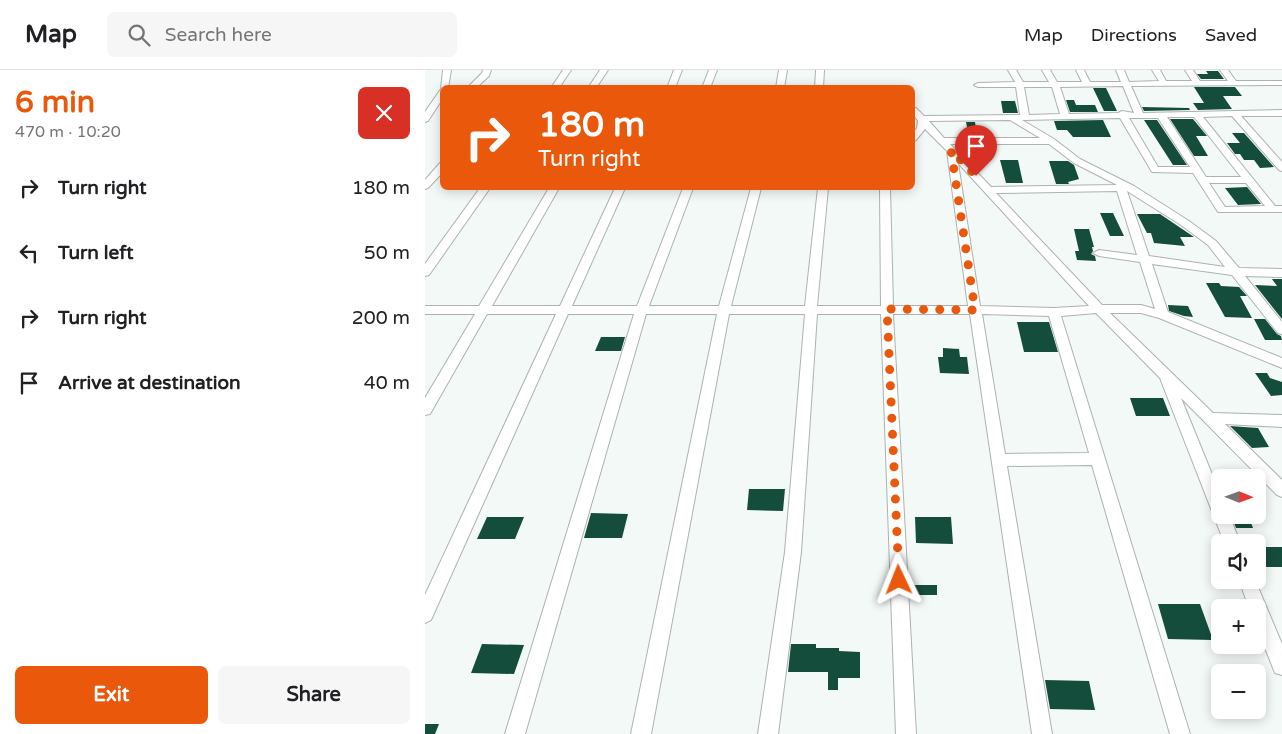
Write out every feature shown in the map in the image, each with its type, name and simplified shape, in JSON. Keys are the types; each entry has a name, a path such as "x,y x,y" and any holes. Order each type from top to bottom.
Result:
{"street":[{"path":"445,85 447,70"},
{"path":"474,85 486,74 487,70"},
{"path":"557,85 567,70"},
{"path":"595,85 604,70"},
{"path":"672,85 678,70"},
{"path":"707,85 713,70"},
{"path":"781,85 783,70"},
{"path":"819,85 820,70"},
{"path":"1012,70 1020,85 1025,117"},
{"path":"1046,70 1055,85 1065,115"},
{"path":"1080,70 1087,84"},
{"path":"1120,70 1139,114"},
{"path":"1156,70 1163,84"},
{"path":"1189,70 1198,84"},
{"path":"1223,70 1234,84"},
{"path":"978,85 1282,83"},
{"path":"425,119 440,100"},
{"path":"915,112 1099,309 1209,418 1276,478 1282,490"},
{"path":"923,119 1195,113 1280,115"},
{"path":"1195,113 1249,180 1278,210"},
{"path":"1122,114 1155,170 1197,170"},
{"path":"1160,114 1222,210 1278,210"},
{"path":"1234,114 1282,168"},
{"path":"1013,118 1051,141 1077,160 1185,223 1212,243 1282,330"},
{"path":"915,136 921,129 923,119"},
{"path":"947,145 1051,141"},
{"path":"947,145 1043,734"},
{"path":"425,186 440,168"},
{"path":"1203,180 1249,180"},
{"path":"989,190 1126,188"},
{"path":"1126,188 1145,259 1163,315"},
{"path":"425,272 484,190"},
{"path":"425,410 553,190"},
{"path":"425,614 619,190"},
{"path":"515,734 641,311 687,190"},
{"path":"641,734 724,311 755,190"},
{"path":"768,734 793,552 811,311 823,190"},
{"path":"885,190 887,309 906,734"},
{"path":"1099,253 1237,272 1282,273"},
{"path":"425,310 811,311 887,309 1054,312 1141,309 1163,315 1282,363"},
{"path":"1054,312 1180,734"},
{"path":"1165,374 1211,491"},
{"path":"1209,418 1282,421"},
{"path":"999,460 1098,459"},
{"path":"1251,589 1282,666"}],"building":[{"path":"1206,71 1218,71 1224,79 1201,79 1197,74 1208,74"},
{"path":"1194,87 1235,87 1242,96 1223,96 1232,109 1198,110 1193,103 1204,103"},
{"path":"1093,88 1106,88 1117,111 1104,111"},
{"path":"1066,100 1074,100 1076,105 1095,105 1098,112 1070,112"},
{"path":"1001,101 1015,101 1018,113 1003,113"},
{"path":"1142,107 1189,108 1190,110 1144,111"},
{"path":"1170,119 1193,119 1207,136 1196,136 1208,156 1194,156"},
{"path":"1103,120 1111,137 1073,137 1067,130 1057,130 1054,121"},
{"path":"1144,120 1157,120 1187,165 1173,165"},
{"path":"966,122 975,122 977,136 969,136"},
{"path":"1232,133 1244,133 1274,167 1260,168 1254,160 1244,160 1240,154 1235,154 1227,143 1240,143"},
{"path":"1000,160 1018,160 1023,183 1006,183"},
{"path":"1049,161 1068,161 1074,165 1079,179 1068,182 1069,184 1056,184"},
{"path":"1247,187 1261,204 1238,205 1225,188"},
{"path":"1100,213 1113,213 1124,236 1110,236"},
{"path":"1137,214 1160,214 1194,237 1180,237 1185,246 1154,243 1151,233 1147,233"},
{"path":"1074,229 1089,229 1094,247 1092,247 1093,251 1091,254 1095,256 1096,261 1077,260 1075,251 1079,251"},
{"path":"1272,279 1282,279 1282,319 1255,285 1277,286"},
{"path":"1206,283 1219,283 1221,286 1239,287 1247,296 1240,296 1252,318 1225,317"},
{"path":"1168,305 1188,306 1193,317 1169,311"},
{"path":"1254,319 1265,319 1277,334 1281,336 1282,340 1265,340"},
{"path":"1017,322 1049,322 1058,352 1024,352"},
{"path":"601,337 625,337 621,351 595,351"},
{"path":"943,348 959,349 960,357 967,357 969,374 940,373 938,357 943,357"},
{"path":"1255,373 1267,373 1270,378 1282,382 1282,395 1271,396"},
{"path":"1130,398 1163,398 1170,416 1136,416"},
{"path":"1230,426 1258,428 1269,447 1252,448"},
{"path":"749,489 785,489 783,511 747,510"},
{"path":"591,513 628,514 622,538 584,538"},
{"path":"487,517 524,517 515,539 477,539"},
{"path":"915,517 951,517 953,544 916,543"},
{"path":"1234,524 1251,524 1253,528 1236,528"},
{"path":"1266,547 1282,547 1282,567 1266,567"},
{"path":"913,585 937,585 937,595 913,595"},
{"path":"1158,604 1200,604 1211,634 1211,640 1168,639"},
{"path":"482,644 524,645 514,674 471,673"},
{"path":"791,644 816,644 816,648 839,648 839,651 860,652 860,678 838,678 838,690 828,690 828,672 788,672"},
{"path":"1045,680 1089,681 1095,710 1050,709"},
{"path":"425,724 439,724 435,734 425,734"}],"route":[{"path":"899,580 887,309 975,310 951,150 976,176"}]}
